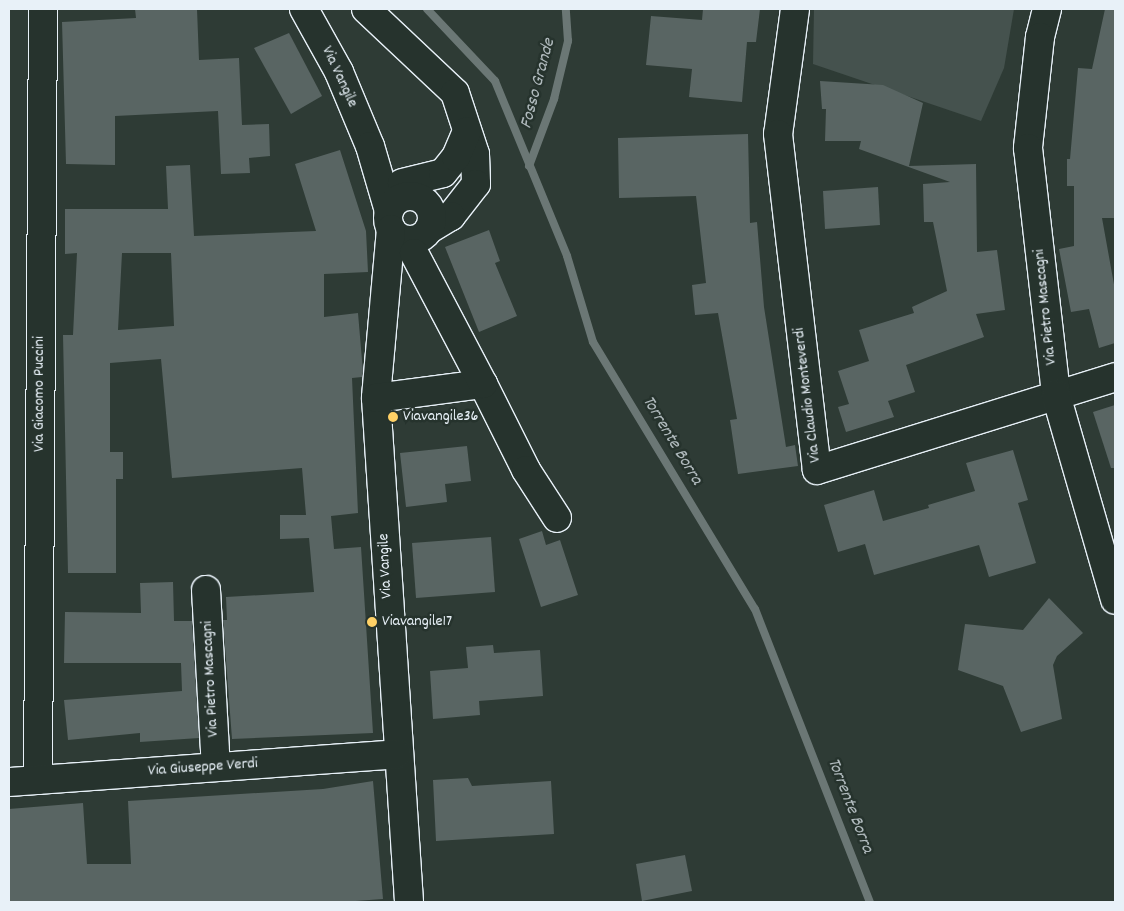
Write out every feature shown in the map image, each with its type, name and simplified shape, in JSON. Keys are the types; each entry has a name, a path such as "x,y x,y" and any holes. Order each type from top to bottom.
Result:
{"street":[{"name":"Via Giacomo Puccini","path":"38,780 43,9"},
{"name":"Via Vangile","path":"304,9 339,72 370,146 390,220 377,390 397,754 409,902"},
{"path":"366,9 455,93 475,154 476,184 452,216 420,240 398,296 377,390 483,384"},
{"name":"Via Claudio Monteverdi","path":"795,9 778,134 817,470 1115,377"},
{"name":"Via Pietro Mascagni","path":"1047,9 1040,37 1028,148 1056,395 1115,600"},
{"path":"420,240 403,239 390,220 396,201 408,189 442,173 456,157 467,131"},
{"name":"Via Vangile","path":"370,146 408,189 430,208 420,240"},
{"path":"420,240 483,384 526,470 557,518"},
{"name":"Via Pietro Mascagni","path":"206,590 216,767"},
{"name":"Via Giuseppe Verdi","path":"9,782 397,754"}],"shaded area":[{"path":"814,9 1014,9 1004,68 981,121 813,64"}],"building":[{"path":"135,9 197,9 199,60 239,58 242,125 269,124 270,156 249,158 250,173 221,174 218,111 115,116 115,165 66,164 62,22 136,18"},
{"path":"703,9 760,9 756,42 747,42 742,102 689,97 692,69 646,65 651,16 702,20"},
{"path":"1105,9 1115,9 1115,218 1102,218 1115,290 1115,343 1099,348 1089,309 1071,312 1059,249 1074,246 1074,186 1067,186 1067,159 1070,159 1078,68 1092,69"},
{"path":"289,33 322,96 291,114 254,48"},
{"path":"820,81 883,85 923,103 909,166 976,164 977,252 997,250 1005,310 976,314 984,337 906,365 915,392 888,401 894,417 846,432 838,407 849,404 838,371 869,361 859,330 914,313 912,307 947,291 933,222 924,222 923,184 950,182 859,149 861,141 825,141 826,109 822,109"},
{"path":"748,134 750,223 757,222 764,307 786,447 795,445 798,466 738,474 730,420 737,419 718,313 695,315 692,285 706,283 696,196 619,198 618,138"},
{"path":"340,150 366,231 368,272 324,274 324,317 358,313 363,372 362,377 352,378 358,513 331,516 334,549 361,547 373,733 232,739 223,620 227,620 226,597 314,592 309,538 280,539 280,515 306,515 302,468 172,478 161,359 110,363 110,452 123,452 123,479 116,479 116,573 68,573 63,335 73,335 77,253 65,254 65,209 168,209 166,166 190,165 194,236 316,231 295,164","holes":["122,253 171,253 174,326 118,330"]},
{"path":"878,187 880,225 825,229 823,191"},
{"path":"489,230 500,261 495,263 517,316 479,332 445,247"},
{"path":"1115,405 1115,468 1111,468 1093,412"},
{"path":"467,446 471,481 445,484 447,502 406,507 400,453"},
{"path":"1013,450 1028,500 1018,503 1036,563 989,577 979,545 874,575 865,544 838,552 824,505 874,490 883,521 929,508 928,505 975,491 966,463"},
{"path":"542,531 546,545 560,540 578,595 541,607 519,539"},
{"path":"491,537 495,592 416,598 412,543"},
{"path":"173,582 174,621 192,621 199,738 140,742 140,733 68,740 64,700 182,691 181,663 64,663 65,612 141,613 140,583"},
{"path":"1049,598 1083,633 1057,656 1053,665 1062,719 1021,732 1003,686 958,670 965,624 1023,630"},
{"path":"493,645 494,653 540,650 543,696 479,701 480,715 433,719 430,671 468,668 466,647"},
{"path":"468,778 472,786 551,781 554,834 436,841 433,780"},
{"path":"373,781 383,899 342,902 9,902 9,809 83,803 87,864 131,864 128,801 323,789"},
{"path":"685,855 692,891 642,901 636,864"}],"waterway":[{"name":"Torrente Borra","path":"427,9 495,81 567,256 593,342 755,609 870,902"},
{"name":"Fosso Grande","path":"529,166 554,99 568,41 566,9"}],"place":[{"name":"Viavangile36","path":"393,417"},
{"name":"Viavangile17","path":"372,622"}]}
